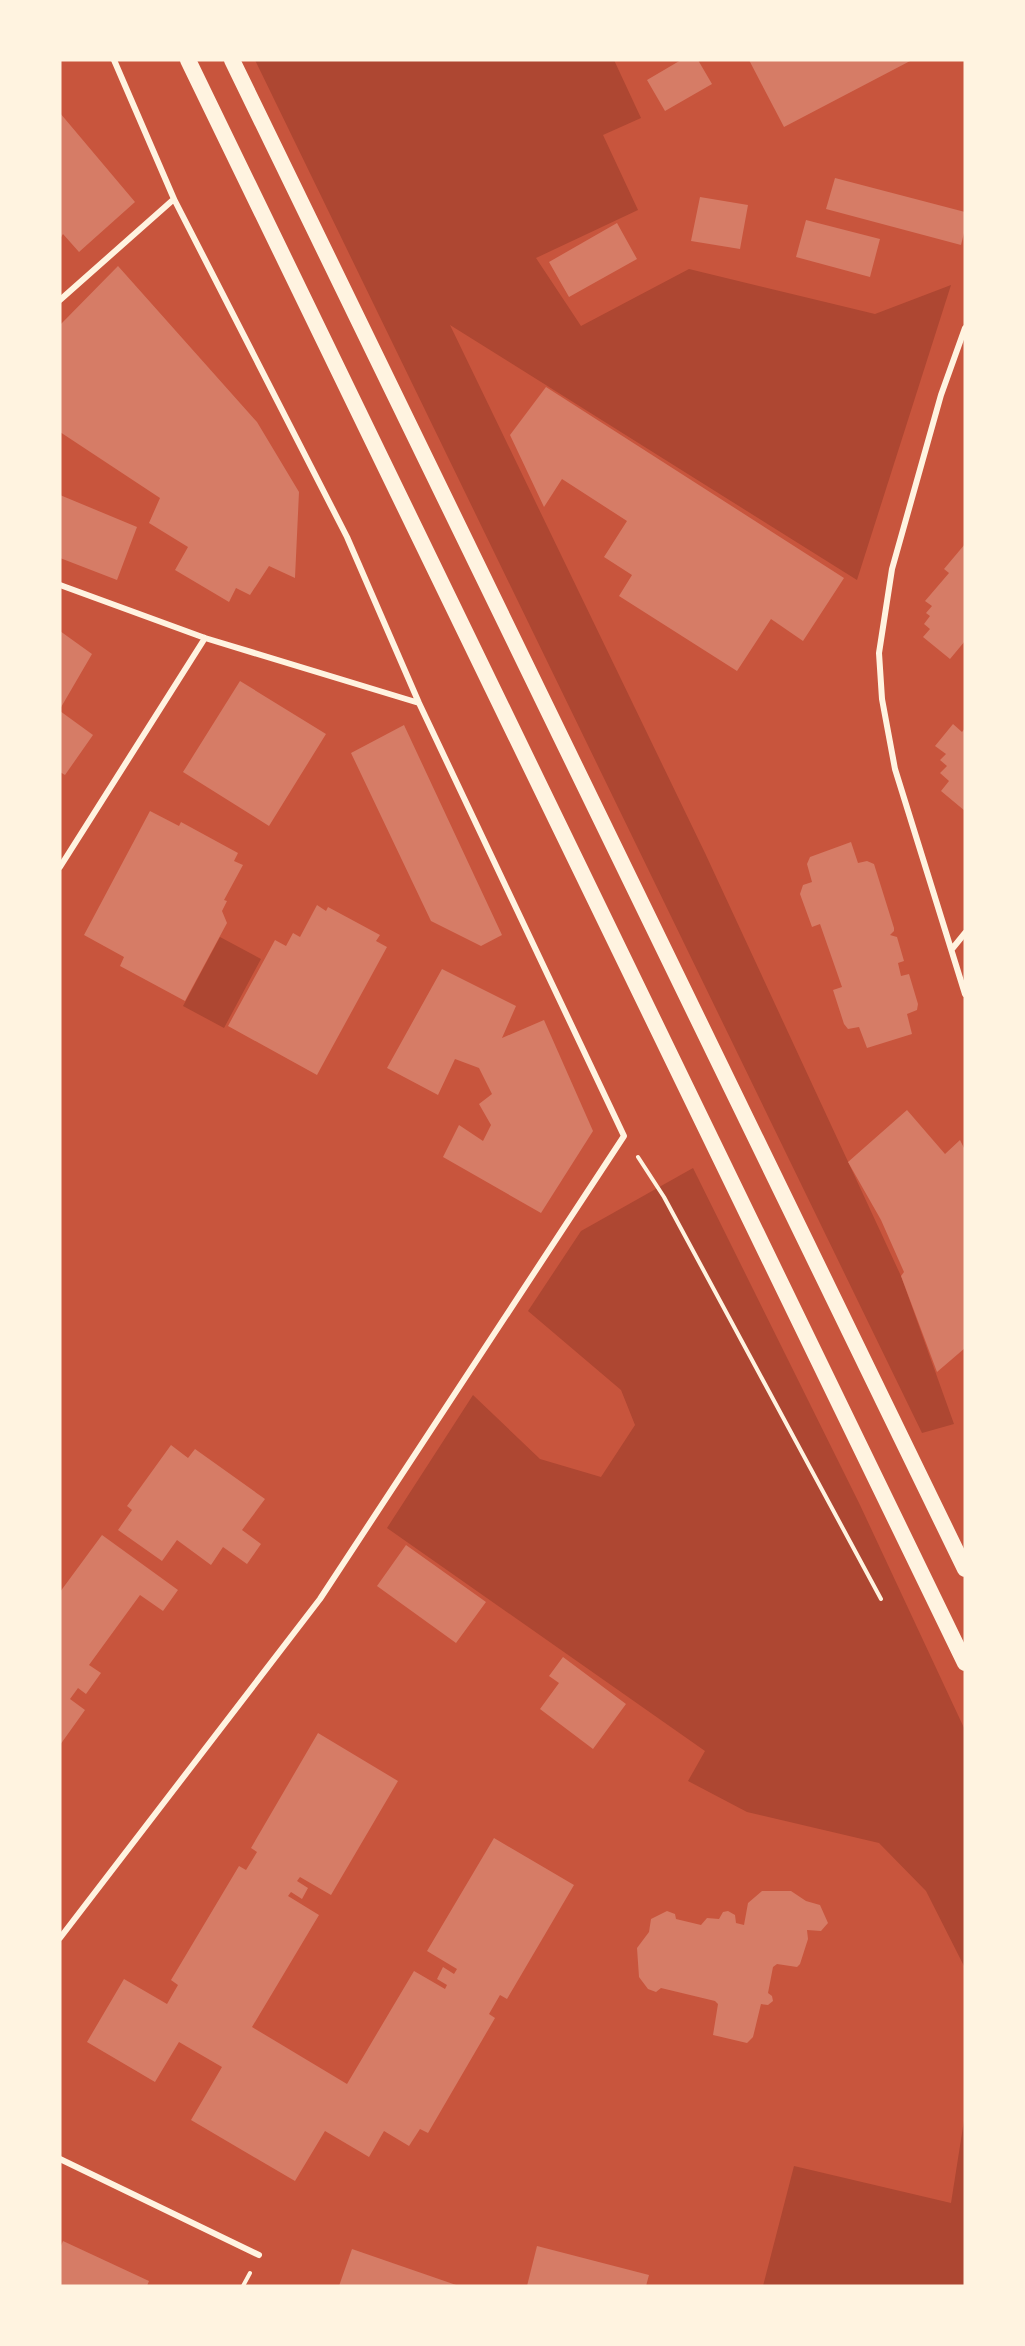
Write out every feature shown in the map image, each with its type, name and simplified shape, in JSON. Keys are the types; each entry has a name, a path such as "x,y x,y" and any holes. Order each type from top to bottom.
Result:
{"highway":[{"path":"188,60 965,1664"},
{"path":"232,60 965,1569"}],"street":[{"path":"60,1938 320,1599 624,1136 419,703 347,537 174,199 114,60"},
{"path":"60,300 174,199"},
{"path":"965,328 941,395 892,569 879,653 882,699 895,769 965,994"},
{"path":"60,585 205,638 419,703"},
{"path":"60,867 205,638"},
{"path":"952,949 965,933"},
{"path":"60,2158 259,2255"}],"path":[{"path":"624,1136 664,1197 881,1599"}],"shaded area":[{"path":"255,60 614,60 641,118 603,135 638,210 536,258 581,326 689,269 875,314 951,285 857,580 450,325 705,853 901,1276 954,1424 922,1433"},
{"path":"220,937 261,959 224,1028 183,1006"},
{"path":"693,1168 860,1505 965,1730 965,1968 926,1891 879,1843 747,1812 688,1781 705,1751 387,1528 473,1395 540,1459 601,1477 635,1425 621,1390 528,1311 581,1231"},
{"path":"965,2114 965,2286 763,2286 794,2166 951,2203"}],"building":[{"path":"681,60 698,60 712,84 665,111 647,80"},
{"path":"749,60 912,60 784,127"},
{"path":"60,113 135,202 79,252 63,234 60,239"},
{"path":"835,178 965,212 965,229 961,245 826,209"},
{"path":"700,197 748,205 740,249 691,241"},
{"path":"806,220 880,239 870,277 796,257"},
{"path":"617,223 637,259 569,297 549,262"},
{"path":"118,266 257,422 299,492 295,578 269,566 250,595 236,588 229,602 175,570 188,547 149,523 160,498 60,432 60,325"},
{"path":"546,387 844,578 803,641 771,619 737,671 619,596 632,575 604,557 627,521 562,479 544,507 510,435"},
{"path":"60,495 137,527 117,580 60,558"},
{"path":"965,544 965,641 950,659 923,637 930,629 924,624 930,616 926,613 932,606 925,601 949,573 944,569"},
{"path":"60,631 92,654 60,709"},
{"path":"240,681 326,734 269,826 183,772"},
{"path":"60,711 93,735 65,775 60,772"},
{"path":"953,724 962,732 965,728 965,811 941,791 949,781 940,773 947,766 940,760 946,754 935,746"},
{"path":"404,725 502,935 481,946 431,921 351,753"},
{"path":"150,811 179,826 181,822 238,853 234,861 243,865 224,900 227,901 222,911 227,923 185,1001 120,966 124,957 84,935"},
{"path":"851,842 858,863 867,861 874,864 894,928 890,935 897,937 904,961 898,963 901,976 909,974 918,1004 917,1010 907,1014 912,1034 867,1048 859,1027 848,1029 844,1024 833,990 842,987 820,924 812,927 800,894 803,885 812,882 807,864 810,857"},
{"path":"317,905 326,911 328,907 380,935 376,941 387,947 317,1075 228,1026 275,940 286,946 293,933 300,937"},
{"path":"442,969 516,1006 502,1038 544,1020 593,1131 541,1213 443,1157 459,1125 483,1141 491,1125 479,1104 492,1094 479,1068 455,1059 438,1095 387,1068"},
{"path":"907,1110 945,1154 960,1140 965,1150 965,1348 937,1372 901,1276 904,1272 881,1220 848,1162"},
{"path":"171,1445 188,1458 195,1449 265,1499 242,1530 261,1544 247,1564 223,1547 211,1565 177,1540 162,1561 118,1530 132,1510 127,1506"},
{"path":"102,1535 178,1590 163,1611 140,1595 89,1665 101,1673 86,1694 78,1688 70,1699 85,1710 60,1745 60,1592"},
{"path":"406,1545 486,1602 456,1643 377,1586"},
{"path":"563,1657 626,1704 593,1749 540,1709 559,1683 549,1676"},
{"path":"318,1733 398,1781 331,1895 300,1877 297,1881 308,1888 302,1899 291,1892 288,1896 319,1915 252,2027 347,2084 414,1971 445,1989 447,1985 437,1979 443,1967 454,1974 457,1969 427,1951 494,1838 574,1885 507,1999 500,1995 489,2014 495,2018 428,2133 420,2129 409,2146 384,2131 369,2157 325,2131 295,2181 191,2120 222,2067 179,2042 155,2082 87,2042 124,1979 167,2004 178,1985 171,1980 239,1866 246,1870 257,1852 251,1848"},
{"path":"762,1891 791,1891 806,1901 820,1905 828,1923 821,1931 807,1930 808,1939 797,1967 777,1964 773,1967 768,1993 772,1996 773,2001 768,2005 761,2004 753,2037 747,2043 713,2035 718,2004 715,2001 661,1988 656,1992 648,1989 639,1977 637,1948 649,1932 651,1919 667,1911 675,1914 676,1919 701,1925 707,1918 719,1919 723,1912 728,1911 735,1915 736,1923 744,1925 748,1903"},
{"path":"63,2241 149,2281 147,2286 60,2286 60,2248"},
{"path":"537,2246 649,2275 646,2286 527,2286"},
{"path":"352,2249 459,2286 339,2286"}]}
